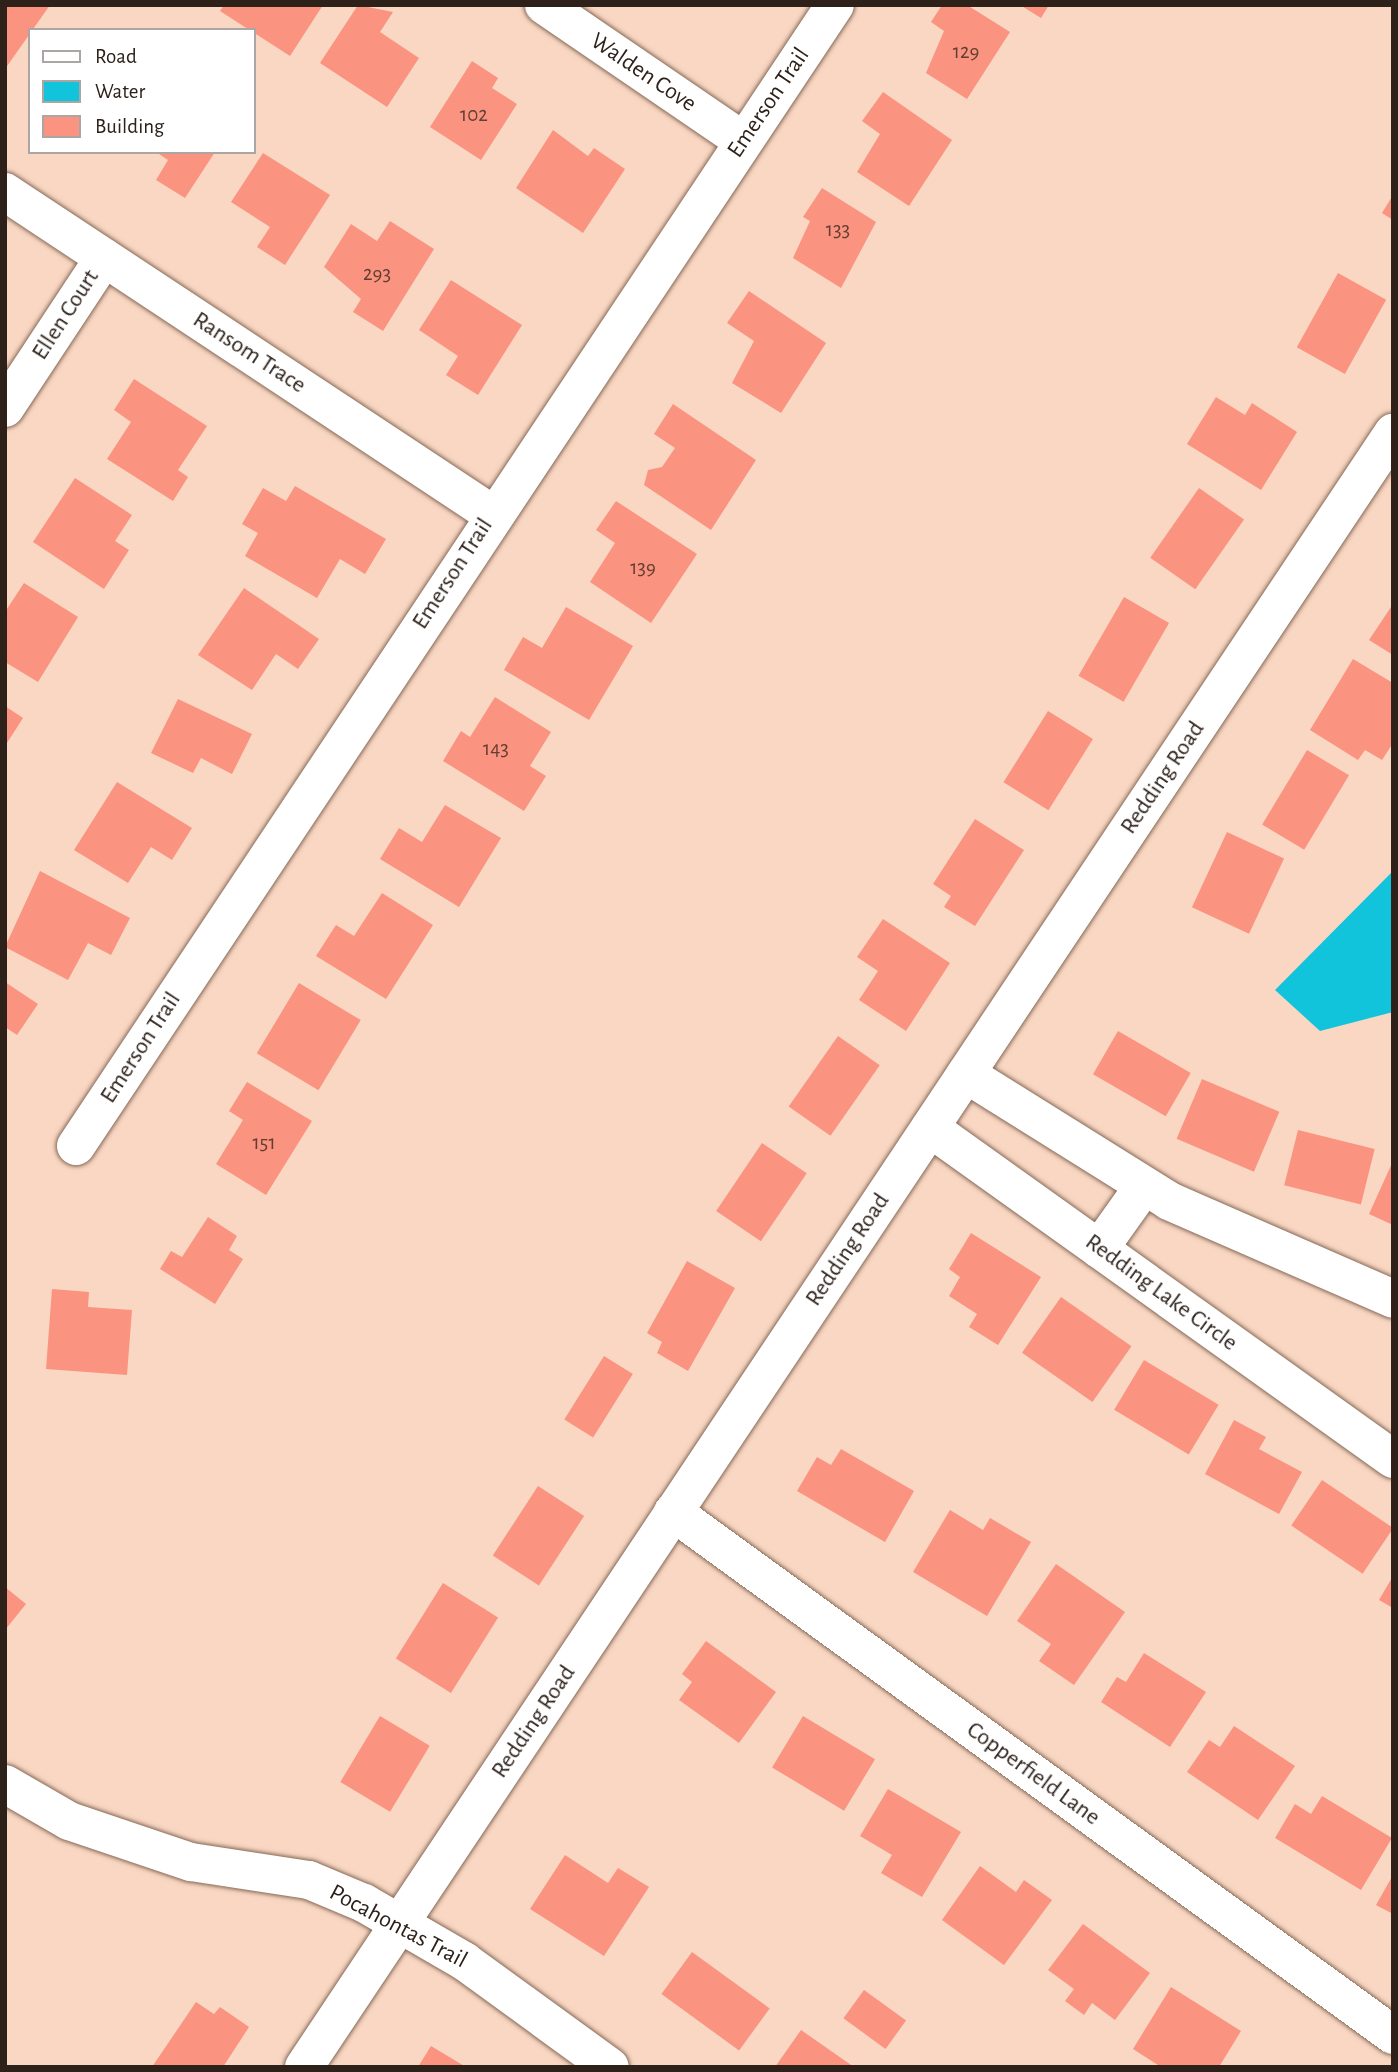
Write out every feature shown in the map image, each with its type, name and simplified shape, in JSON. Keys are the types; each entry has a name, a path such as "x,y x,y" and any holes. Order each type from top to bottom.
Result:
{"street":[{"name":"Walden Cove","path":"544,5 743,141"},
{"name":"Emerson Trail","path":"76,1146 492,514 835,5"},
{"name":"Ransom Trace","path":"5,192 492,514"},
{"name":"Ellen Court","path":"5,408 104,258"},
{"name":"Redding Road","path":"304,2067 1393,433"},
{"path":"966,1074 1144,1186 1393,1298"},
{"name":"Redding Lake Circle","path":"930,1128 1393,1459"},
{"path":"1099,1249 1144,1186"},
{"name":"Copperfield Lane","path":"673,1513 1393,2035"},
{"name":"Pocahontas Trail","path":"5,1784 69,1821 191,1862 309,1880 399,1923 464,1961 610,2067"}],"water":[{"path":"1393,871 1393,1012 1320,1031 1275,990"}],"building":[{"path":"5,5 50,5 34,28 28,28 28,36 5,69"},
{"path":"224,5 323,5 290,56 256,34 256,28 246,28 220,11"},
{"path":"358,5 393,12 380,32 419,58 387,107 320,63"},
{"path":"942,5 967,5 1010,32 967,99 926,73 944,31 931,22"},
{"path":"1020,5 1049,5 1041,18"},
{"path":"472,61 498,78 492,88 517,104 481,160 430,127"},
{"path":"883,92 952,140 909,206 857,172 880,134 862,121"},
{"path":"553,130 588,156 594,148 625,169 583,233 516,188"},
{"path":"263,153 330,195 285,265 257,247 270,227 231,202"},
{"path":"159,154 214,154 185,198 156,180 168,160"},
{"path":"822,188 876,222 841,288 793,258 810,221 803,217"},
{"path":"1393,195 1393,220 1382,213"},
{"path":"390,221 434,249 383,331 353,312 361,299 324,267 351,224 377,241"},
{"path":"1338,273 1386,300 1345,374 1297,347"},
{"path":"451,280 522,325 478,395 446,375 458,356 419,330"},
{"path":"749,291 826,343 781,413 732,383 754,341 727,323"},
{"path":"134,379 207,426 178,470 188,477 173,501 107,459 131,422 114,410"},
{"path":"1216,397 1245,415 1252,403 1297,432 1261,490 1187,444"},
{"path":"673,404 756,460 711,530 644,485 648,470 662,467 675,448 654,434"},
{"path":"75,478 132,515 115,541 129,550 104,589 33,542"},
{"path":"295,486 386,539 365,574 340,559 317,598 245,556 258,533 242,524 263,488 286,501"},
{"path":"1199,488 1244,520 1195,589 1150,558"},
{"path":"616,501 697,554 651,623 590,582 615,543 596,530"},
{"path":"24,583 78,617 38,682 5,662 5,612"},
{"path":"244,588 319,639 298,669 276,654 252,690 198,655"},
{"path":"1124,597 1169,623 1124,702 1078,676"},
{"path":"1393,604 1393,655 1369,640"},
{"path":"566,607 633,646 589,720 504,670 523,637 542,648"},
{"path":"1353,659 1393,683 1393,743 1382,760 1365,750 1358,760 1310,730"},
{"path":"495,697 551,732 530,766 546,776 524,811 443,761 461,731 470,737"},
{"path":"178,699 252,734 232,774 201,758 193,773 151,753"},
{"path":"5,706 23,718 5,746"},
{"path":"1048,711 1093,739 1048,810 1003,782"},
{"path":"1307,750 1349,775 1304,850 1262,825"},
{"path":"117,782 192,828 172,860 151,847 128,883 74,850"},
{"path":"445,805 501,838 459,907 380,859 399,828 422,842"},
{"path":"975,819 1024,850 975,926 944,907 951,896 933,884"},
{"path":"1227,832 1284,859 1249,934 1192,907"},
{"path":"40,871 130,918 111,955 88,943 68,980 5,947"},
{"path":"382,893 433,925 386,999 316,956 336,925 354,936"},
{"path":"883,919 950,963 906,1031 859,1000 878,971 857,957"},
{"path":"5,982 38,1004 17,1035 5,1027"},
{"path":"299,983 361,1020 318,1090 257,1053"},
{"path":"1118,1031 1191,1073 1166,1116 1093,1074"},
{"path":"838,1036 880,1065 830,1136 789,1106"},
{"path":"1202,1079 1279,1112 1254,1172 1177,1139"},
{"path":"247,1082 312,1121 266,1195 216,1164 243,1120 229,1111"},
{"path":"1298,1130 1375,1149 1361,1204 1284,1185"},
{"path":"762,1143 807,1173 761,1241 716,1211"},
{"path":"1393,1161 1393,1225 1369,1214"},
{"path":"208,1217 237,1236 229,1250 243,1259 215,1304 160,1269 171,1251 182,1257"},
{"path":"971,1233 1041,1277 998,1345 969,1327 977,1314 949,1296 960,1277 949,1269"},
{"path":"687,1261 735,1288 688,1371 657,1353 662,1342 647,1333"},
{"path":"52,1289 89,1292 88,1307 132,1310 127,1375 46,1369"},
{"path":"1061,1297 1131,1346 1092,1402 1022,1353"},
{"path":"604,1356 633,1374 593,1438 564,1420"},
{"path":"1144,1360 1219,1405 1189,1455 1114,1410"},
{"path":"1234,1420 1266,1437 1259,1449 1302,1472 1279,1514 1205,1474"},
{"path":"841,1449 914,1491 885,1542 797,1491 817,1457 831,1465"},
{"path":"1322,1480 1393,1528 1363,1574 1291,1526"},
{"path":"538,1486 584,1516 539,1586 493,1556"},
{"path":"950,1510 983,1530 990,1518 1031,1542 987,1616 913,1572"},
{"path":"1056,1564 1125,1612 1074,1685 1039,1661 1051,1644 1017,1621"},
{"path":"1393,1576 1393,1608 1379,1600"},
{"path":"443,1583 498,1617 451,1693 396,1658"},
{"path":"5,1587 26,1604 5,1630"},
{"path":"706,1641 776,1692 739,1743 679,1700 692,1682 682,1674"},
{"path":"1144,1653 1206,1692 1170,1747 1101,1702 1117,1677 1126,1682"},
{"path":"380,1716 430,1746 390,1812 340,1782"},
{"path":"803,1716 875,1759 844,1811 772,1767"},
{"path":"1234,1726 1295,1766 1258,1820 1187,1772 1209,1740 1220,1747"},
{"path":"888,1789 961,1832 922,1897 881,1873 892,1855 860,1836"},
{"path":"1322,1796 1392,1838 1361,1890 1275,1838 1295,1804 1311,1814"},
{"path":"565,1855 608,1883 618,1868 649,1887 604,1956 530,1909"},
{"path":"980,1866 1016,1892 1024,1880 1052,1900 1004,1965 942,1920"},
{"path":"1393,1875 1393,1914 1376,1905"},
{"path":"1083,1924 1150,1973 1115,2020 1092,2003 1084,2015 1065,2001 1074,1989 1048,1970"},
{"path":"692,1952 770,2008 739,2050 661,1994"},
{"path":"1171,1987 1241,2031 1219,2067 1161,2067 1133,2049"},
{"path":"864,1990 906,2021 885,2049 843,2018"},
{"path":"196,2002 214,2014 220,2007 249,2027 223,2067 152,2067"},
{"path":"801,2030 854,2067 775,2067"},
{"path":"431,2046 466,2067 418,2067"}]}
